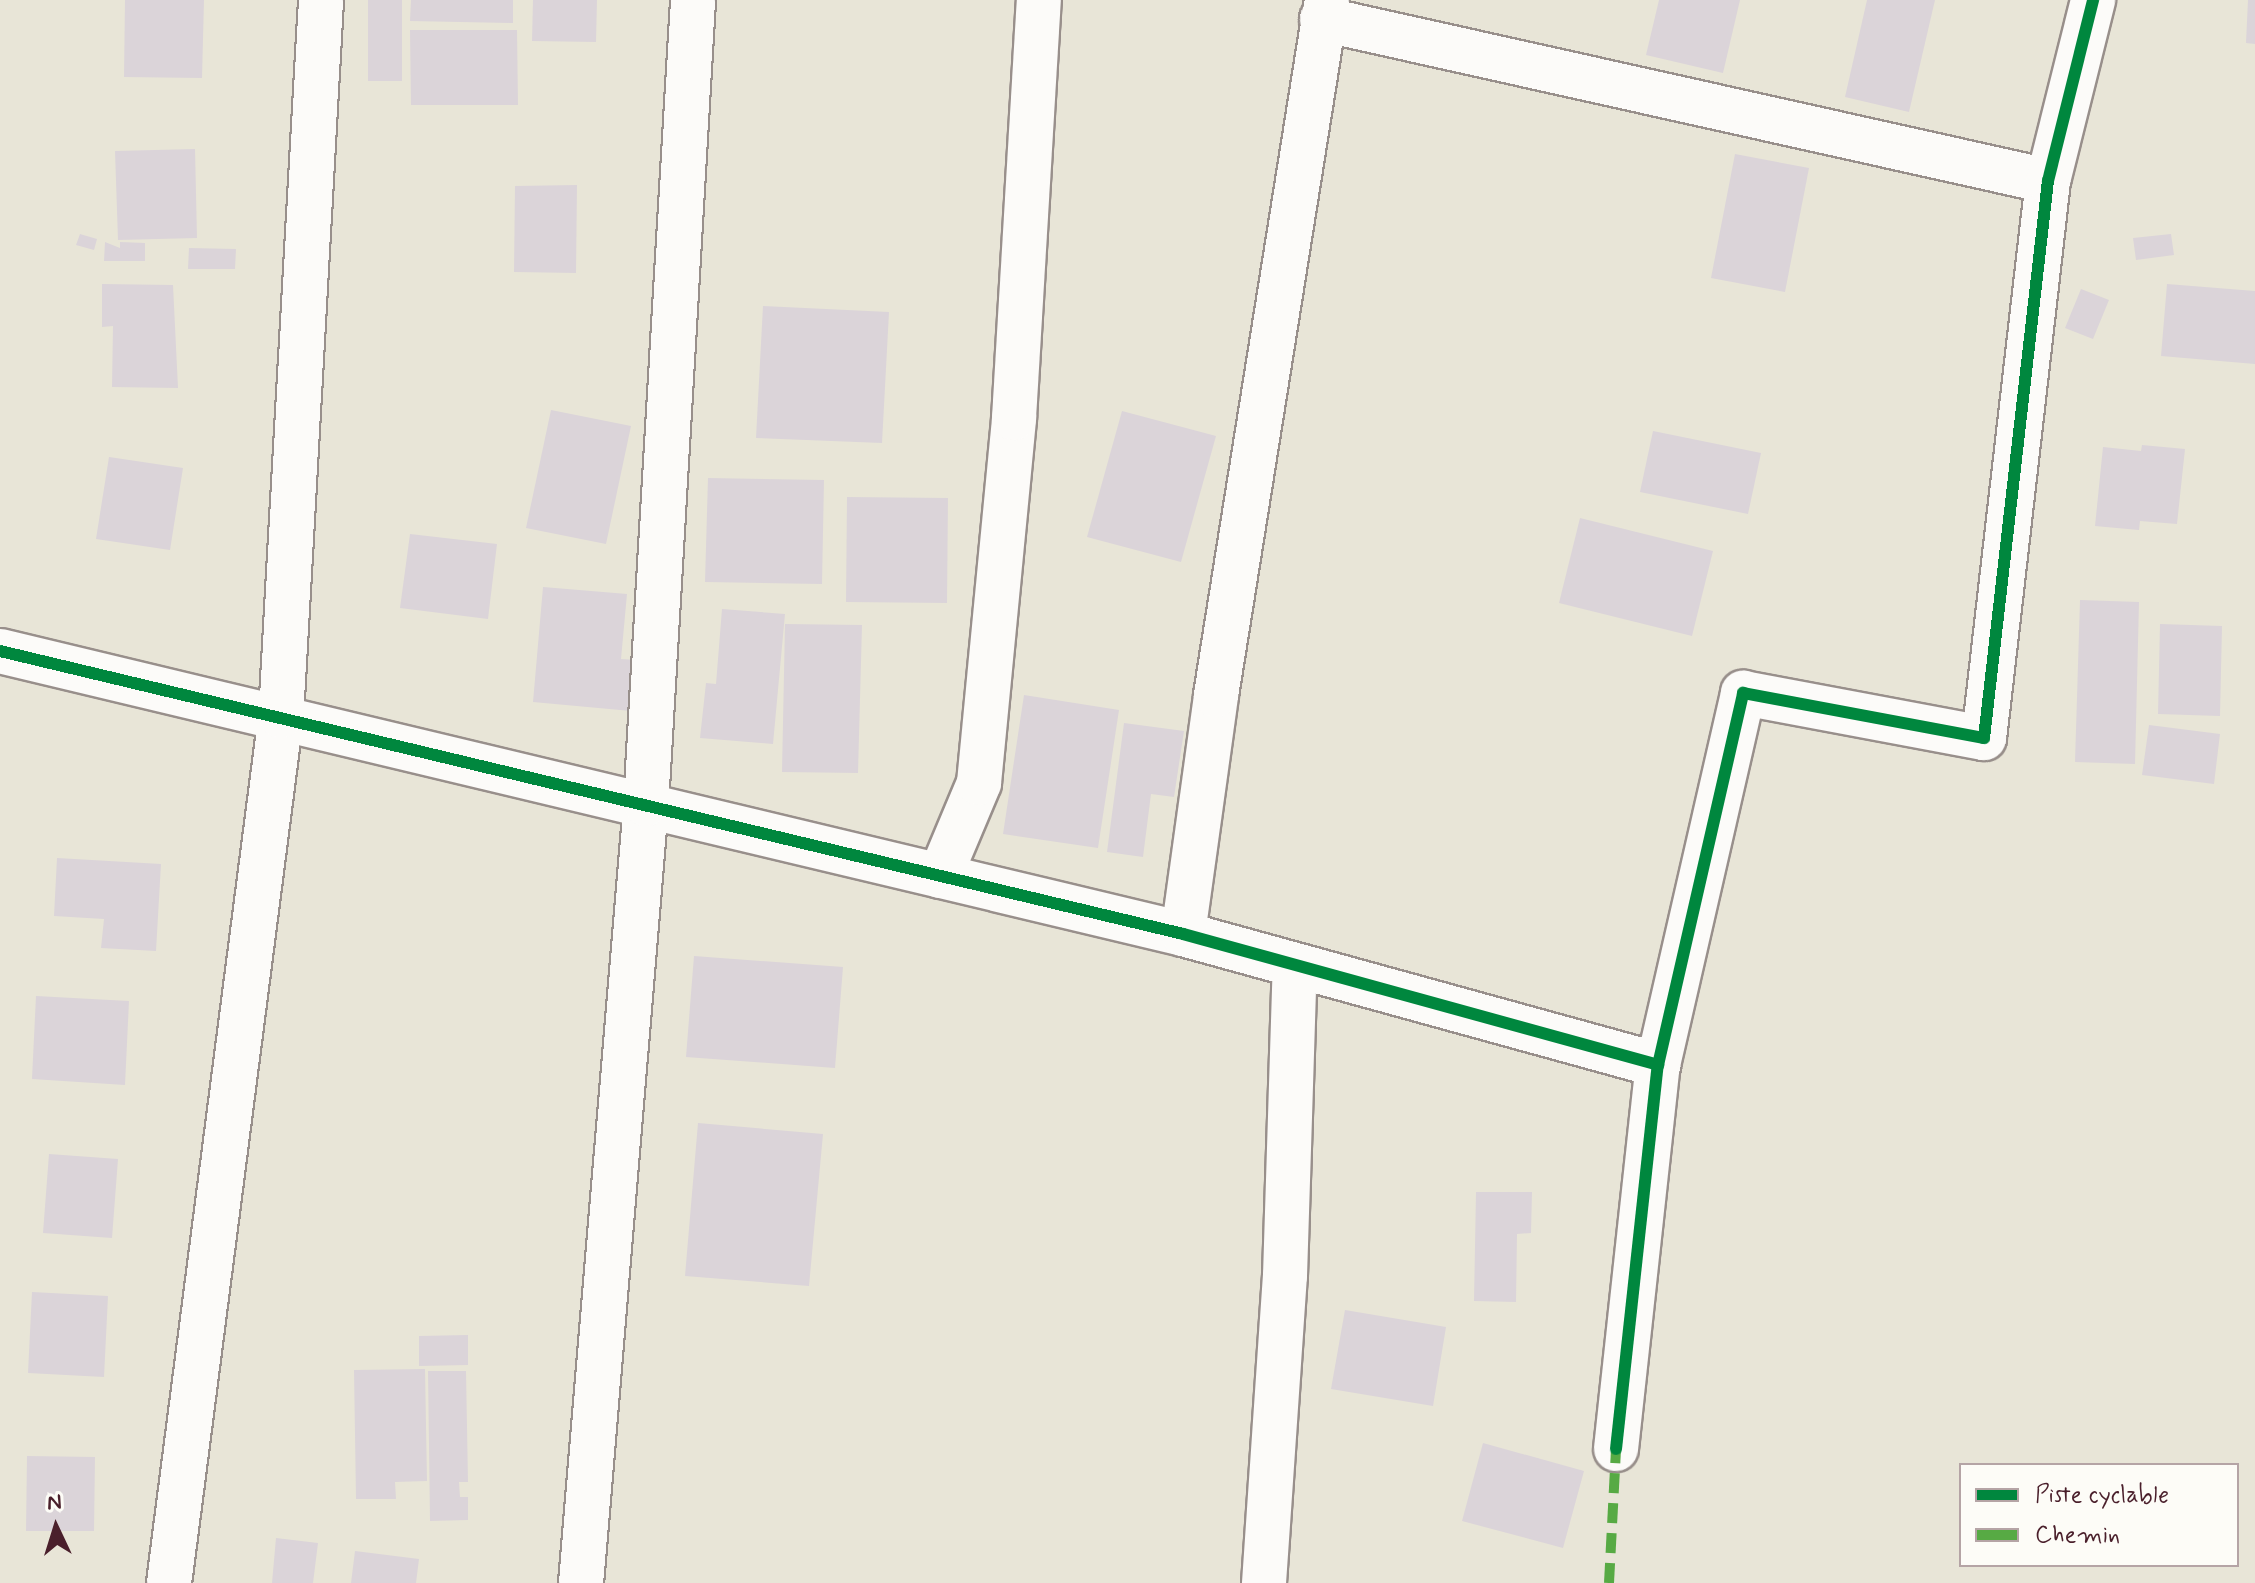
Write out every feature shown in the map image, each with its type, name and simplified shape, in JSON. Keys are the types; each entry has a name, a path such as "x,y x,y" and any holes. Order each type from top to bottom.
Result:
{"street":[{"path":"169,1583 281,716 321,0"},
{"path":"581,1583 646,804 693,0"},
{"path":"940,876 979,783 1014,418 1039,0"},
{"path":"1616,1449 1658,1065 1743,693 1984,738 2048,181 2093,0"},
{"path":"1183,934 1325,9 2048,181"},
{"path":"0,651 1183,934 1658,1065"},
{"path":"1264,1583 1285,1276 1295,965"}],"building":[{"path":"125,0 204,0 202,78 124,77"},
{"path":"368,0 402,0 402,81 368,81"},
{"path":"411,0 513,0 513,23 410,21"},
{"path":"533,0 597,0 596,42 532,41"},
{"path":"1659,0 1740,0 1723,73 1646,55"},
{"path":"1867,0 1935,0 1909,112 1845,97"},
{"path":"2248,0 2255,0 2255,44 2246,43"},
{"path":"410,30 517,30 518,105 411,105"},
{"path":"195,149 197,238 118,240 115,151"},
{"path":"1735,154 1809,168 1785,292 1711,278"},
{"path":"577,185 576,273 514,272 515,186"},
{"path":"80,234 97,239 94,250 76,245"},
{"path":"2171,234 2174,255 2136,260 2133,238"},
{"path":"105,242 120,248 120,242 145,243 145,261 104,261"},
{"path":"189,248 236,249 235,269 188,269"},
{"path":"102,284 173,285 178,388 112,387 113,326 102,327"},
{"path":"2167,284 2255,291 2255,364 2161,356"},
{"path":"2081,289 2109,300 2093,339 2065,328"},
{"path":"763,306 889,312 882,443 756,438"},
{"path":"551,410 631,426 606,544 526,528"},
{"path":"1122,411 1216,436 1181,562 1087,537"},
{"path":"1653,431 1761,453 1748,514 1640,492"},
{"path":"2142,445 2185,449 2177,524 2140,521 2139,530 2095,526 2103,447 2141,451"},
{"path":"109,457 183,468 170,550 96,539"},
{"path":"708,478 824,480 822,584 705,582"},
{"path":"847,497 948,498 947,603 846,602"},
{"path":"1580,518 1713,551 1692,636 1559,603"},
{"path":"410,534 497,544 488,619 400,608"},
{"path":"543,587 627,594 621,659 636,660 631,711 533,702"},
{"path":"2080,600 2139,602 2135,764 2075,762"},
{"path":"722,609 785,614 773,744 700,738 706,683 716,684"},
{"path":"785,624 862,625 858,773 782,772"},
{"path":"2160,624 2222,626 2220,716 2158,714"},
{"path":"1024,695 1119,710 1098,848 1003,834"},
{"path":"1124,723 1184,731 1174,797 1151,794 1143,857 1107,852"},
{"path":"2149,725 2220,734 2214,784 2142,775"},
{"path":"57,858 161,864 156,951 101,948 104,919 54,916"},
{"path":"694,956 843,967 835,1068 686,1057"},
{"path":"36,996 129,1001 125,1085 32,1079"},
{"path":"698,1123 823,1134 809,1286 685,1276"},
{"path":"49,1154 118,1159 112,1238 43,1233"},
{"path":"1476,1192 1532,1192 1531,1233 1517,1234 1516,1302 1474,1301"},
{"path":"32,1292 108,1296 104,1377 28,1373"},
{"path":"1345,1310 1446,1327 1433,1406 1331,1389"},
{"path":"468,1335 468,1365 419,1366 419,1336"},
{"path":"425,1369 427,1481 395,1482 396,1499 356,1499 354,1370"},
{"path":"428,1371 466,1371 468,1482 459,1482 460,1497 468,1497 468,1520 430,1521"},
{"path":"1483,1443 1584,1471 1563,1548 1462,1521"},
{"path":"27,1456 95,1457 94,1531 26,1531"},
{"path":"276,1538 318,1543 313,1583 272,1583"},
{"path":"355,1551 419,1559 416,1583 351,1583"}],"marked path":[{"path":"1609,1583 1616,1449"}],"cycle path":[{"path":"1616,1449 1658,1065 1743,693 1984,738 2048,181 2093,0"},
{"path":"0,651 1183,934 1658,1065"}]}
